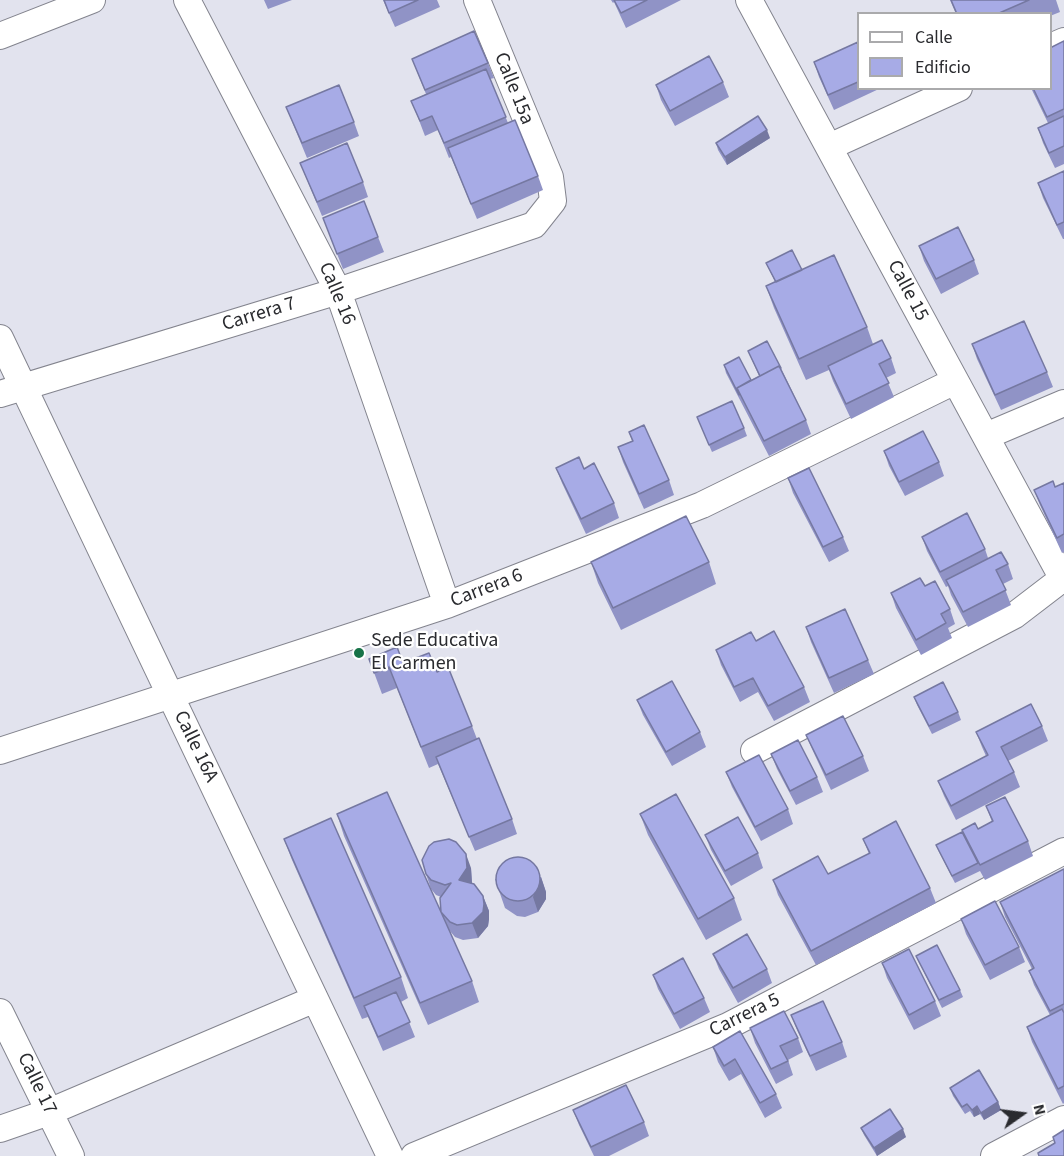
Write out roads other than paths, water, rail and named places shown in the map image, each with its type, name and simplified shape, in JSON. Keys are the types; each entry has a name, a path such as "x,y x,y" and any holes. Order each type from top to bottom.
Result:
{"street":[{"path":"0,36 92,0"},
{"name":"Calle 16","path":"187,0 338,291 447,605"},
{"name":"Calle 15a","path":"477,0 550,177"},
{"name":"Calle 15","path":"749,0 1063,580"},
{"path":"829,147 955,90"},
{"name":"Carrera 7","path":"11,390 338,291 534,225 553,201 550,177"},
{"name":"Calle 16A","path":"0,338 11,390 170,694 390,1156"},
{"name":"Carrera 6","path":"0,751 447,605 702,505 955,381"},
{"path":"986,436 1064,404"},
{"path":"754,751 1015,615 1063,580"},
{"name":"Carrera 5","path":"414,1156 728,1026 1064,851"},
{"path":"0,1129 49,1112 315,999"},
{"name":"Calle 17","path":"0,1012 71,1156"},
{"path":"994,1156 1064,1119"}],"place":[{"name":"Sede Educativa El Carmen","path":"359,653"}]}
